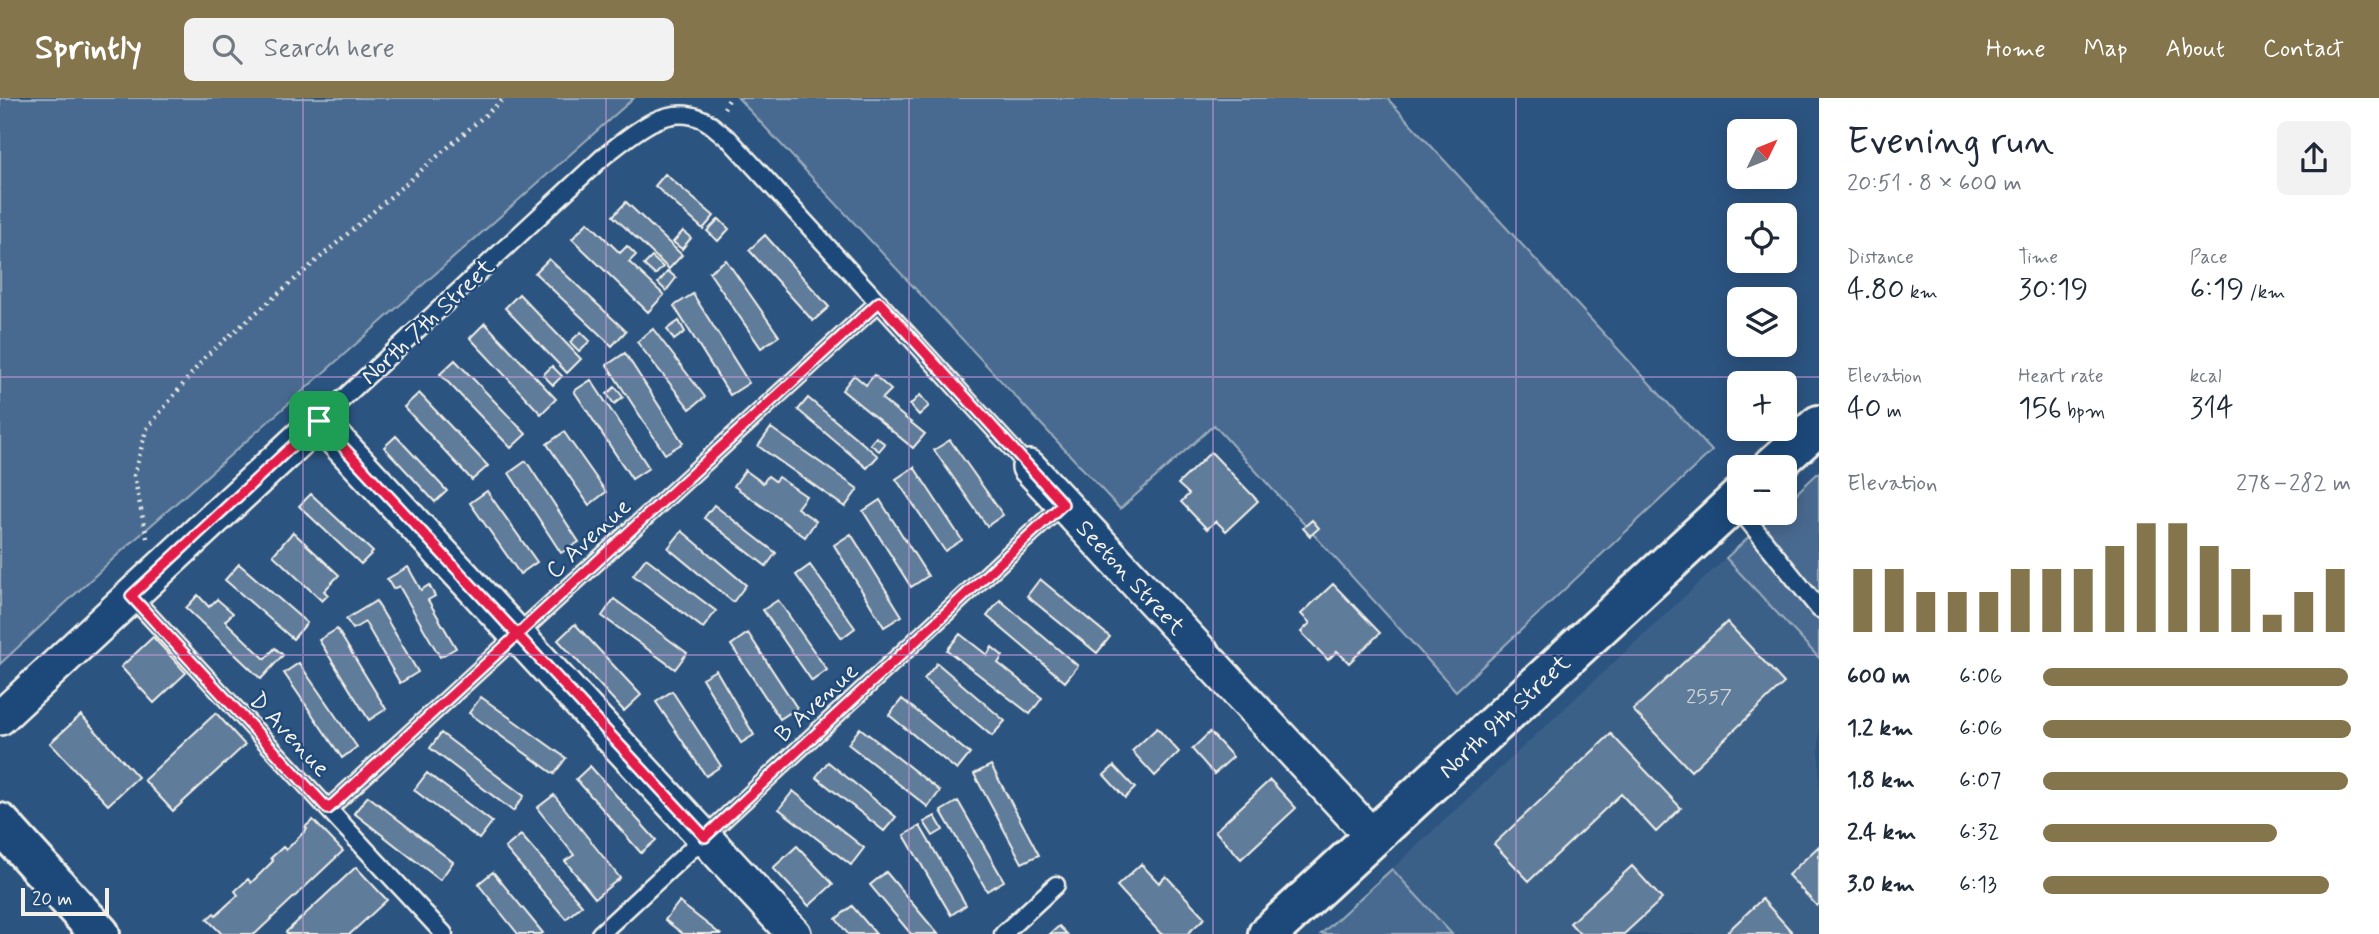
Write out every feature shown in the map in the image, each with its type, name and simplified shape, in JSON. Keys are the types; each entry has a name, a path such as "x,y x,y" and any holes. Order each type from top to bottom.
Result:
{"street":[{"name":"North 7th Street","path":"0,718 319,421"},
{"path":"319,421 794,934"},
{"path":"1785,455 1815,428"},
{"name":"Seeton Street","path":"1029,467 1373,837"},
{"name":"North 9th Street","path":"1268,934 1727,517"},
{"path":"0,823 100,934"}],"lane":[{"name":"Seeton Street","path":"681,112 703,119 729,139 1029,467"},
{"name":"North 7th Street","path":"319,421 603,157 637,131 681,112"},
{"name":"C Avenue","path":"328,809 879,302"},
{"name":"B Avenue","path":"600,934 1063,504"},
{"path":"1754,525 1819,609"},
{"name":"D Avenue","path":"143,585 328,809 443,934"},
{"path":"1003,934 1056,885"}],"path":[{"path":"143,585 134,476 146,430 206,356 505,98"}],"shaded area":[{"path":"0,98 634,98 114,558 0,664"},
{"path":"738,98 1387,98 1712,451 1456,691 1214,425 1120,509"},
{"path":"1819,472 1819,658 1726,558 1762,525 1797,525 1797,493"},
{"path":"1726,558 1819,658 1819,934 1452,934 1392,869"},
{"path":"1392,869 1452,934 1321,934"}],"building":[{"path":"665,174 714,216 703,229 655,186"},
{"path":"626,202 682,255 669,269 613,216"},
{"path":"719,219 729,229 718,241 707,231"},
{"path":"588,222 620,253 627,246 636,255 629,262 664,295 648,312 572,239"},
{"path":"683,231 691,238 682,249 673,242"},
{"path":"765,235 829,307 813,321 749,250"},
{"path":"652,257 663,267 655,275 644,265"},
{"path":"549,259 626,331 612,346 535,273"},
{"path":"726,260 779,336 761,348 709,272"},
{"path":"668,271 676,278 666,291 658,283"},
{"path":"519,294 581,359 567,373 505,308"},
{"path":"693,294 749,383 730,395 674,306"},
{"path":"679,321 685,332 674,340 667,329"},
{"path":"485,323 556,399 541,414 470,338"},
{"path":"653,329 705,397 690,409 637,342"},
{"path":"581,332 590,341 579,351 570,342"},
{"path":"625,353 683,443 665,454 607,365"},
{"path":"455,360 526,434 511,448 440,374"},
{"path":"552,366 562,376 553,385 543,375"},
{"path":"854,375 866,385 874,375 891,390 882,399 925,434 913,448 842,390"},
{"path":"591,380 649,468 632,479 574,391"},
{"path":"615,387 623,397 614,404 607,394"},
{"path":"419,393 488,466 472,480 404,407"},
{"path":"920,395 929,406 919,415 910,405"},
{"path":"808,398 878,456 867,468 798,410"},
{"path":"771,428 858,489 845,507 758,446"},
{"path":"564,432 606,492 589,505 547,444"},
{"path":"396,436 447,491 435,502 384,447"},
{"path":"876,437 885,444 879,451 870,444"},
{"path":"950,440 1003,515 987,526 934,450"},
{"path":"1211,452 1258,501 1226,531 1216,521 1207,529 1181,502 1189,494 1178,484"},
{"path":"526,461 579,542 561,553 509,473"},
{"path":"914,467 962,540 945,551 896,479"},
{"path":"745,470 763,483 768,476 775,481 778,477 806,496 797,508 816,521 805,537 734,486"},
{"path":"487,491 537,562 520,574 470,503"},
{"path":"311,494 373,552 361,564 299,506"},
{"path":"880,500 928,576 911,587 863,511"},
{"path":"714,505 776,553 766,566 704,518"},
{"path":"1312,520 1319,528 1310,536 1303,528"},
{"path":"682,531 746,585 733,602 668,548"},
{"path":"293,532 339,575 324,591 328,595 322,601 273,555"},
{"path":"851,534 902,616 884,627 834,545"},
{"path":"646,558 716,611 703,628 633,575"},
{"path":"239,564 307,623 293,639 225,580"},
{"path":"810,565 855,628 842,638 796,575"},
{"path":"408,567 421,590 429,585 435,596 428,600 456,648 440,657 399,586 393,589 387,579"},
{"path":"1040,579 1110,637 1097,653 1027,596"},
{"path":"1333,584 1380,633 1349,663 1337,651 1328,660 1301,632 1310,623 1301,614"},
{"path":"198,595 209,607 217,599 233,613 225,621 265,659 275,648 283,655 261,679 186,608"},
{"path":"614,599 687,653 675,669 602,616"},
{"path":"778,600 827,670 812,681 763,610"},
{"path":"1000,600 1078,666 1065,682 987,616"},
{"path":"376,601 418,672 400,683 365,622 353,629 346,619"},
{"path":"1727,622 1784,683 1691,771 1633,710"},
{"path":"575,624 641,695 624,711 558,640"},
{"path":"337,629 386,709 369,720 319,640"},
{"path":"748,633 797,708 780,719 731,645"},
{"path":"960,634 987,655 992,647 1003,656 998,663 1042,698 1030,714 947,650"},
{"path":"153,637 186,673 154,703 121,667"},
{"path":"299,663 357,747 342,758 284,673"},
{"path":"937,663 1005,721 992,736 924,679"},
{"path":"716,670 754,735 741,743 702,678"},
{"path":"672,691 721,766 706,776 656,702"},
{"path":"481,697 566,758 554,774 469,713"},
{"path":"902,699 970,754 957,770 889,715"},
{"path":"216,713 245,745 173,811 144,780"},
{"path":"81,715 138,777 108,805 50,743"},
{"path":"860,728 940,791 928,807 848,744"},
{"path":"1157,728 1179,752 1155,776 1132,751"},
{"path":"1210,732 1233,757 1214,774 1192,749"},
{"path":"441,733 524,796 513,811 430,748"},
{"path":"1611,734 1681,808 1656,832 1621,794 1529,881 1494,844"},
{"path":"828,762 896,817 884,831 816,777"},
{"path":"991,765 1039,855 1022,863 974,774"},
{"path":"590,766 656,840 641,853 576,779"},
{"path":"1114,766 1135,788 1125,798 1104,775"},
{"path":"427,773 492,822 479,839 414,790"},
{"path":"1270,780 1296,808 1241,859 1215,831"},
{"path":"793,791 864,848 851,865 779,809"},
{"path":"554,795 620,878 595,898 565,861 574,855 537,808"},
{"path":"368,796 453,862 440,880 354,813"},
{"path":"958,801 1004,881 987,891 941,811"},
{"path":"935,816 943,830 933,836 924,822"},
{"path":"313,820 343,851 255,934 222,934 207,919 214,913 216,915 238,895 235,891 248,879 251,883 273,861 271,858 283,847 286,850"},
{"path":"920,826 966,905 951,915 904,835"},
{"path":"521,835 582,905 566,919 505,848"},
{"path":"797,846 833,884 809,906 773,868"},
{"path":"1819,846 1819,904 1817,906 1788,875"},
{"path":"1141,864 1159,883 1166,876 1205,918 1187,934 1161,934 1117,886"},
{"path":"1632,866 1662,899 1624,934 1580,934 1570,923"},
{"path":"356,867 387,900 350,934 286,932"},
{"path":"493,872 543,933 518,934 478,884"},
{"path":"886,872 938,934 911,934 870,885"},
{"path":"1762,899 1792,932 1790,934 1725,934"},
{"path":"679,902 720,934 683,934 665,920"},
{"path":"852,906 876,934 848,934 836,919"},
{"path":"1059,926 1067,934 1050,934"}],"route":[{"path":"319,421 131,596 328,809 517,635 879,302 1063,504 705,837 517,635 319,421"}]}
